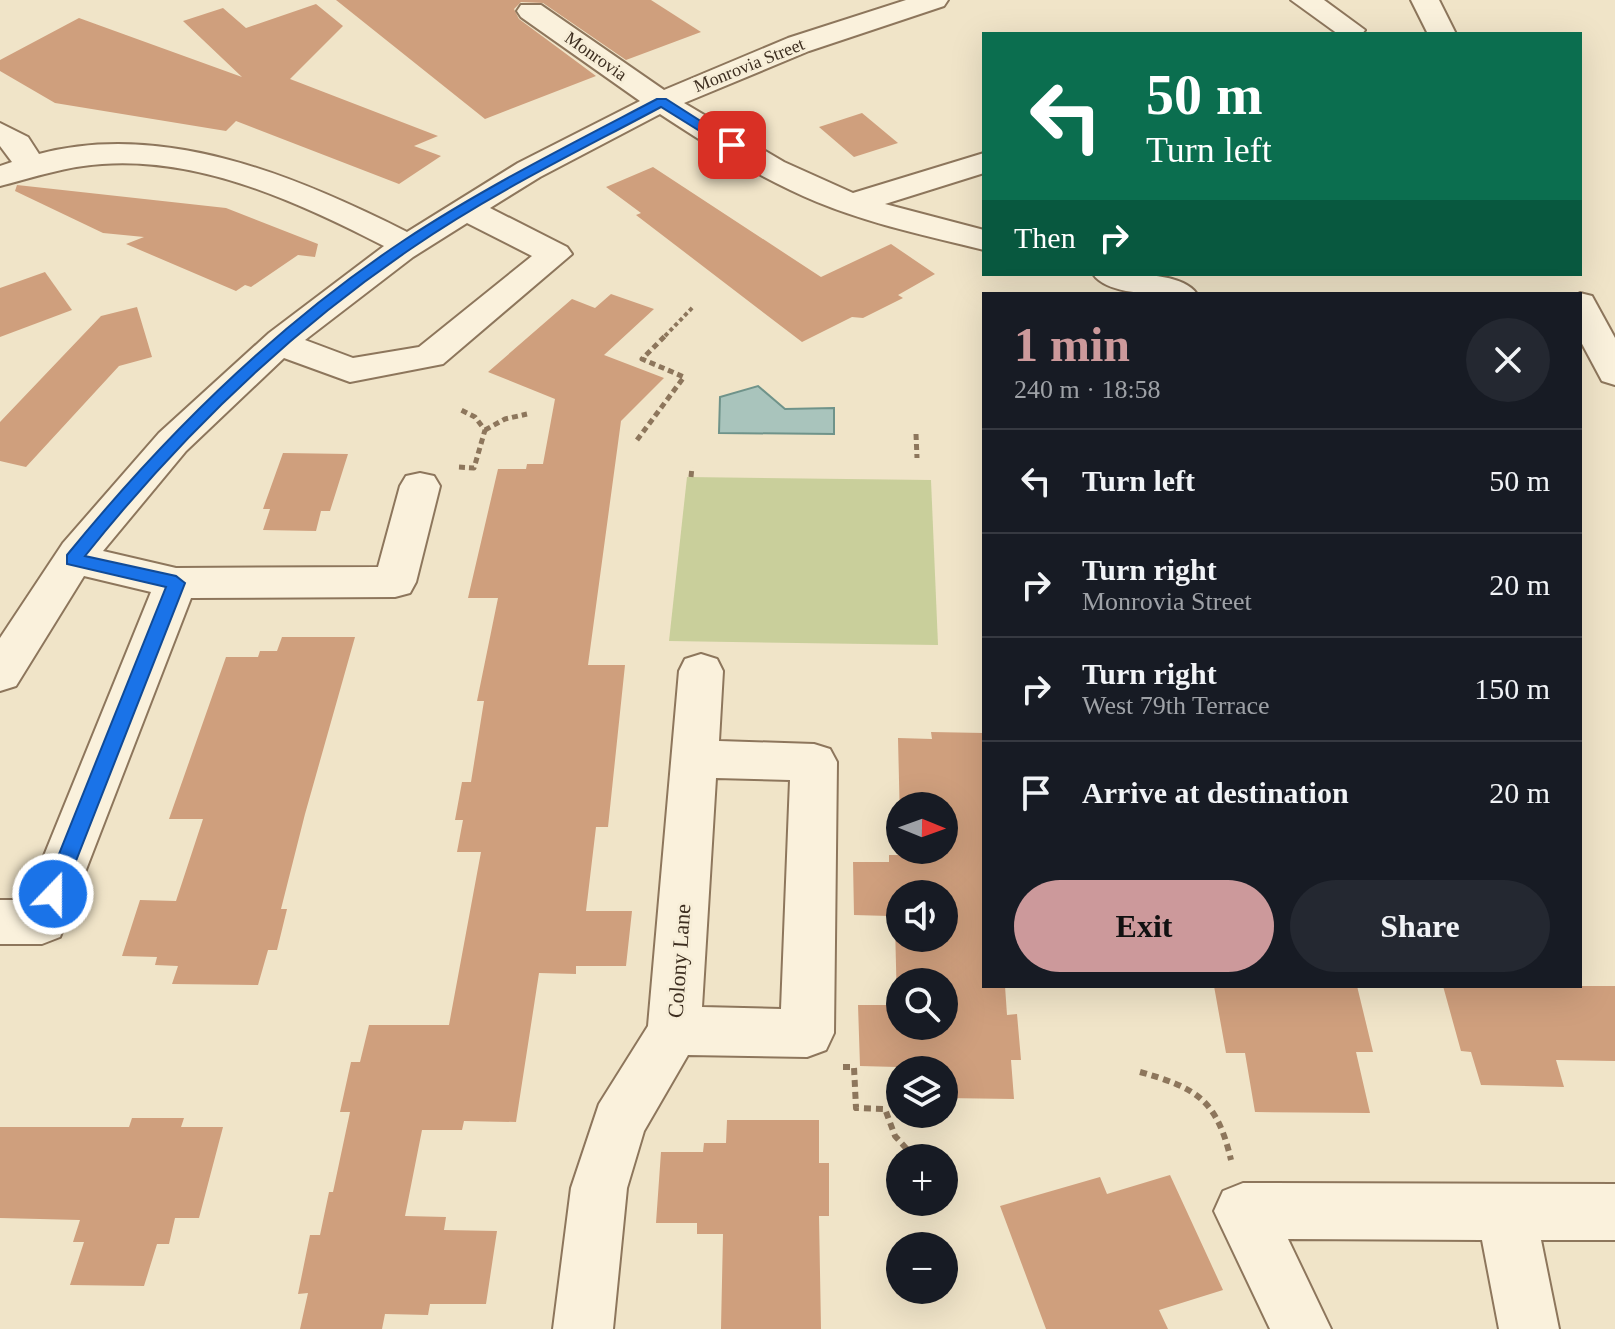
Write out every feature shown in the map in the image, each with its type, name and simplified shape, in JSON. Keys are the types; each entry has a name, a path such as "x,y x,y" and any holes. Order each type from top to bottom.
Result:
{"street":[{"name":"Monrovia Street","path":"0,674 73,559 138,478 191,423 280,343 407,245 626,118 811,39 934,0"},
{"path":"1305,0 1351,30"},
{"path":"1425,0 1441,32"},
{"name":"Monrovia","path":"531,11 661,102 755,159 852,204 982,239"},
{"path":"0,132 17,144 15,170 87,155 138,154 183,158 249,174 298,192 407,245"},
{"path":"852,204 982,164"},
{"path":"280,343 350,370 430,356 555,254 465,209"},
{"path":"1117,276 1173,292"},
{"path":"1168,276 1187,292"},
{"path":"1582,308 1615,373"},
{"path":"73,559 176,583 395,582 420,486"},
{"path":"0,922 42,922 176,583"},
{"name":"Colony Lane","path":"583,1329 599,1188 619,1122 674,1031 701,671"},
{"path":"674,1031 807,1033 814,762 693,759"},
{"path":"1301,1329 1243,1211 1615,1212"},
{"path":"1506,1212 1529,1329"}],"path":[{"path":"637,440 684,377 642,359 693,307"},
{"path":"461,410 475,417 485,430"},
{"path":"420,486 454,467 474,468 485,430 505,419 527,414"},
{"path":"916,434 917,458"},
{"path":"691,477 692,467"},
{"path":"807,1033 807,1066 854,1067 856,1108 885,1109 895,1136 902,1144"},
{"path":"1140,1072 1177,1082 1208,1101 1224,1125 1243,1211"}],"green space":[{"path":"687,477 931,480 938,645 669,641"}],"water":[{"path":"758,386 785,409 834,408 834,434 719,433 720,397"}],"building":[{"path":"336,0 651,0 701,32 626,60 543,3 521,2 514,9 519,19 596,76 485,119"},
{"path":"316,4 343,26 290,79 438,136 414,146 441,156 399,184 236,121 226,131 55,103 0,71 0,60 79,18 242,77 183,21 223,8 246,28"},
{"path":"862,113 898,143 854,157 819,127"},
{"path":"653,167 821,277 891,244 935,274 898,295 903,298 863,318 852,317 802,342 636,215 641,213 606,187"},
{"path":"17,185 226,208 318,244 315,257 298,255 251,287 245,285 236,291 126,244 144,237 103,233 15,191"},
{"path":"45,272 72,310 0,337 0,288"},
{"path":"611,294 654,309 604,355 664,378 621,421 588,665 625,665 608,827 596,827 586,911 632,911 626,966 576,966 576,974 539,973 516,1122 464,1121 462,1130 422,1130 405,1216 446,1217 444,1230 497,1231 486,1304 430,1304 428,1315 385,1314 382,1329 300,1329 308,1293 298,1294 310,1235 320,1235 329,1192 333,1192 350,1112 340,1112 351,1062 360,1062 369,1025 449,1025 481,852 457,852 463,820 455,820 462,782 471,782 484,701 477,701 498,598 468,598 498,469 526,469 527,464 543,464 555,399 488,372 572,299 595,308"},
{"path":"137,307 152,357 119,366 26,467 0,461 0,422 101,316"},
{"path":"283,453 348,454 330,511 321,511 316,531 263,530 270,509 263,509"},
{"path":"282,637 355,637 281,909 287,909 277,950 268,950 258,985 172,984 178,966 155,965 157,957 122,956 140,900 176,901 203,819 169,819 226,657 258,657 260,651 277,651"},
{"path":"931,732 982,733 982,988 1005,988 1007,1015 1017,1014 1021,1060 1011,1060 1014,1099 958,1098 958,1056 886,1056 886,1067 860,1066 858,1005 886,1005 886,1040 958,1040 958,968 896,968 896,952 958,952 958,880 886,880 886,916 854,915 853,862 958,864 958,792 899,792 898,738 932,739"},
{"path":"1615,986 1615,1061 1556,1060 1564,1087 1481,1085 1471,1052 1461,1051 1444,988"},
{"path":"1214,988 1357,988 1373,1052 1356,1052 1370,1113 1255,1112 1245,1053 1226,1053"},
{"path":"132,1118 184,1118 181,1127 223,1127 199,1218 175,1218 169,1244 157,1244 144,1286 70,1285 84,1242 73,1242 80,1220 0,1218 0,1127 129,1127"},
{"path":"727,1120 819,1120 819,1163 829,1163 829,1216 819,1216 821,1329 721,1329 723,1234 697,1234 697,1223 656,1223 661,1152 703,1152 704,1143 726,1143"},
{"path":"1170,1175 1223,1290 1159,1310 1168,1329 1046,1329 1000,1206 1100,1177 1107,1194"}],"route":[{"path":"53,894 176,583 73,559 138,478 191,423 288,337 407,245 518,177 661,102 732,145"}]}
